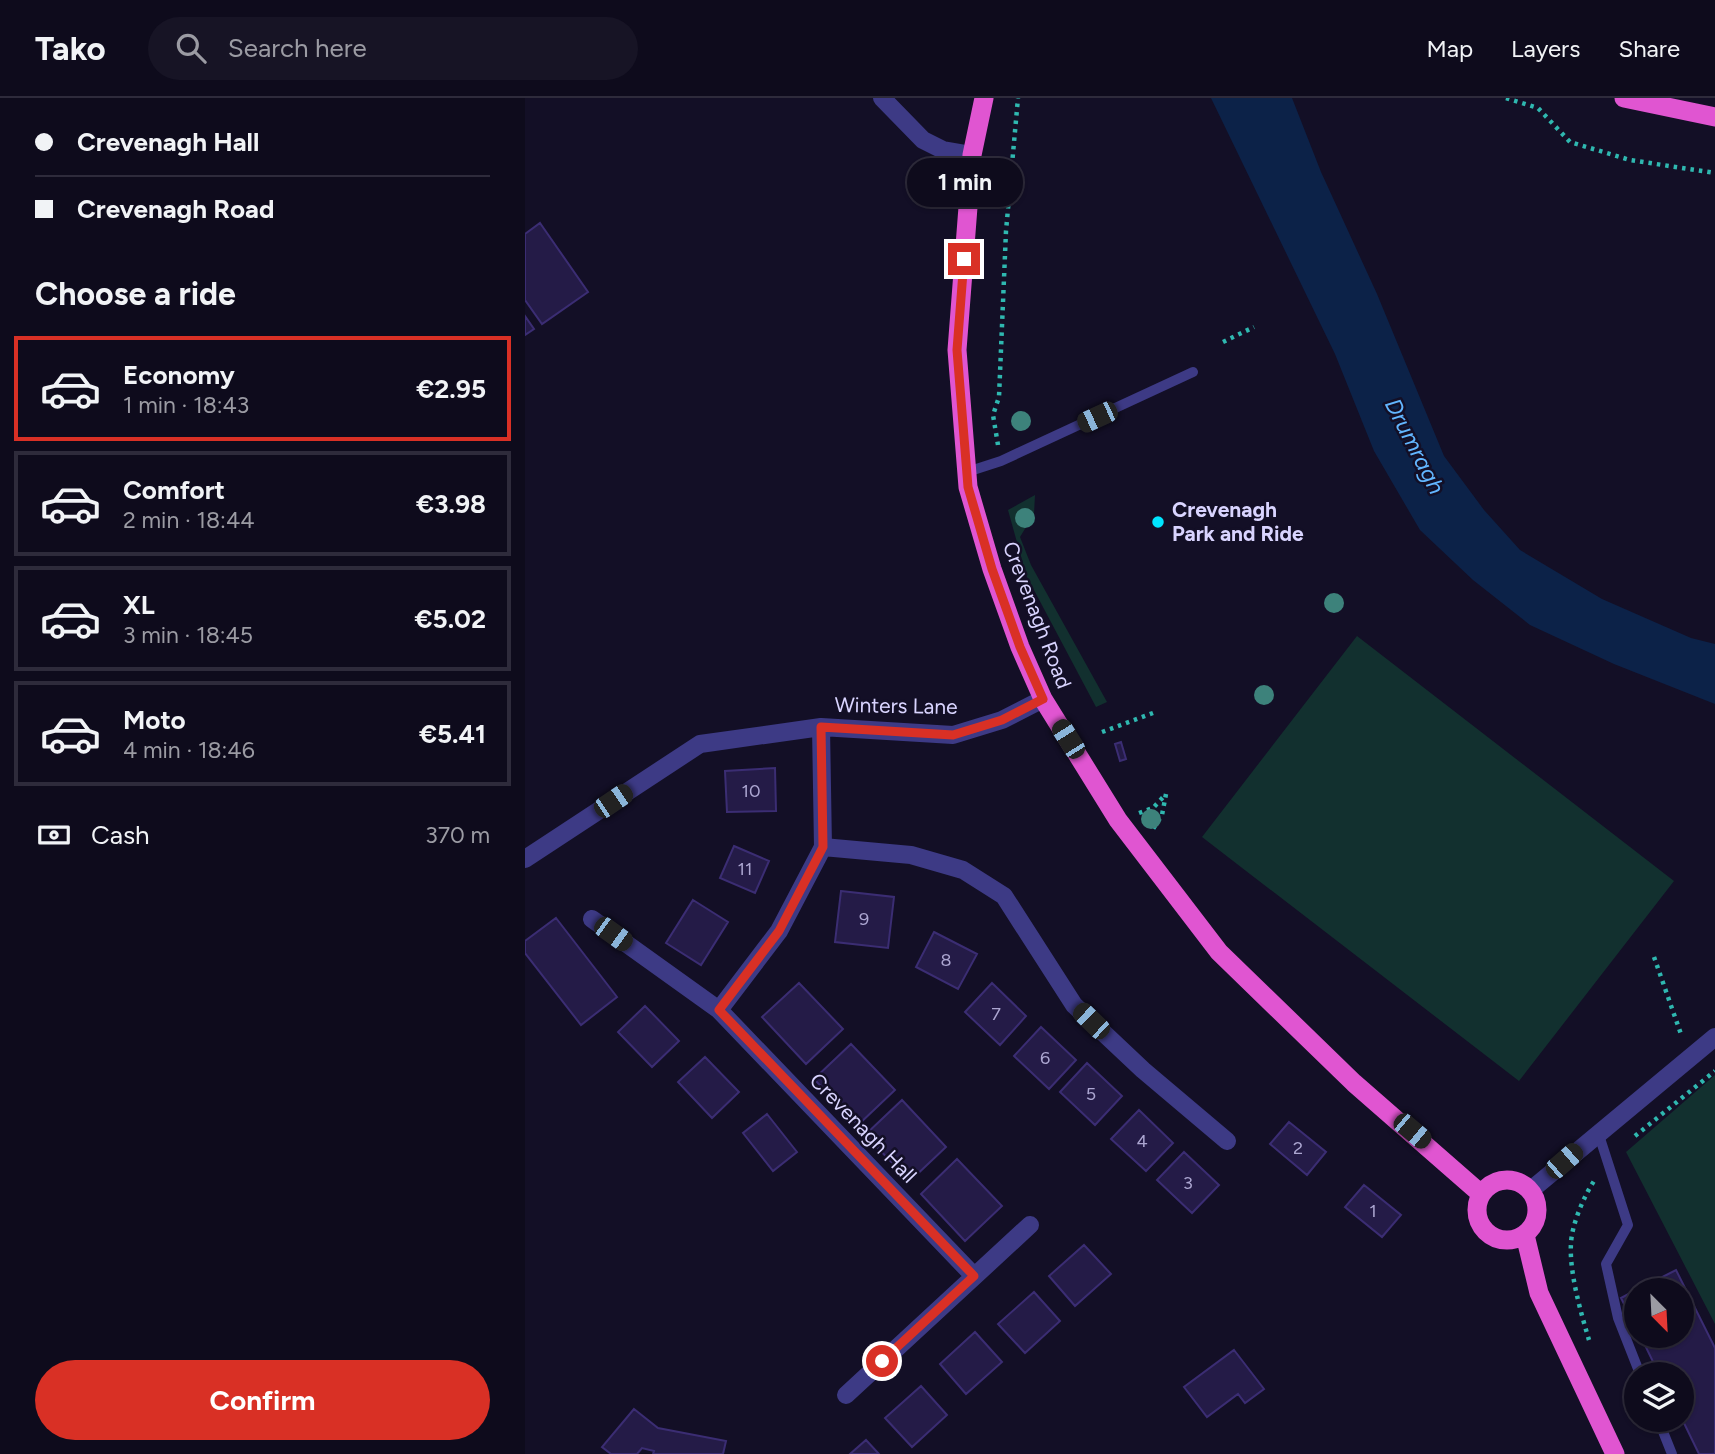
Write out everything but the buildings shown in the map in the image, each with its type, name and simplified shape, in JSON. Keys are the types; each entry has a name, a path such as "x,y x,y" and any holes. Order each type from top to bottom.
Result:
{"highway":[{"name":"Crevenagh Road","path":"984,98 972,155 957,350 968,487 992,569 1020,647 1043,699 1118,820 1219,952 1354,1083 1481,1194"},
{"path":"1624,98 1715,117"},
{"path":"1505,1180 1515,1180 1531,1190 1538,1209 1532,1228 1515,1239 1505,1241 1495,1238 1486,1232 1477,1214 1477,1203 1481,1194 1496,1181 1505,1180"},
{"path":"1525,1235 1539,1293 1615,1454"}],"street":[{"path":"882,98 923,140 943,150 972,155"},
{"name":"Winters Lane","path":"525,859 700,744 821,727 953,735 1002,720 1043,699"},
{"path":"719,1010 779,931 823,847 821,727"},
{"path":"823,847 911,855 963,870 1004,896 1074,1005 1143,1070 1227,1141"},
{"name":"Crevenagh Hall","path":"592,919 719,1010 974,1276"},
{"path":"1531,1190 1715,1037"},
{"path":"846,1395 1030,1224"}],"lane":[{"path":"967,472 1001,461 1193,372"},
{"path":"1598,1132 1628,1225 1605,1264 1618,1318 1635,1362"},
{"path":"1663,1432 1672,1454"}],"path":[{"path":"993,415 999,397 1006,231 1018,98"},
{"path":"1506,98 1538,107 1570,142 1630,160 1715,173"},
{"path":"1223,341 1254,327"},
{"path":"1103,732 1153,713"},
{"path":"1138,813 1153,808 1166,794 1162,815 1150,833"},
{"path":"1654,957 1689,1058"}],"green space":[{"path":"1035,495 1034,514 1020,537 1031,565 1107,702 1096,707 1026,575 1008,510"},
{"path":"1357,636 1674,881 1519,1081 1202,837"},
{"path":"1715,1075 1715,1324 1694,1283 1694,1278 1691,1278 1626,1152"}],"water":[{"name":"Drumragh","path":"1211,98 1292,98 1321,172 1377,294 1444,456 1484,510 1520,550 1602,599 1691,638 1715,644 1715,704 1614,664 1530,625 1473,580 1420,530 1374,451 1335,354"}],"place":[{"name":"Crevenagh Park and Ride","path":"1158,522"}],"route":[{"path":"882,1361 974,1276 719,1010 779,931 823,847 821,727 953,735 1015,715 1043,699 1020,647 992,569 968,487 957,350 964,259"}]}
